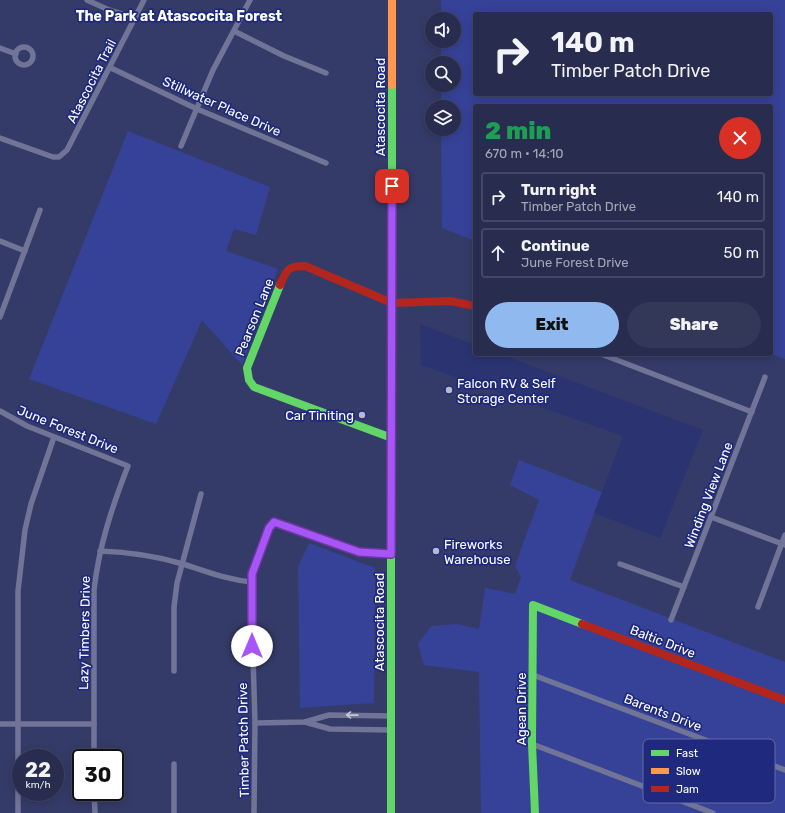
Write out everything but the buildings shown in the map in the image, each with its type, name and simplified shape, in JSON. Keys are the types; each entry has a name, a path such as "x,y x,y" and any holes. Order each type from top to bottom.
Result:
{"street":[{"path":"87,0 109,10 135,18"},
{"name":"Atascocita Trail","path":"0,138 53,157 59,157 67,150 111,68 144,0"},
{"path":"181,146 213,70 250,0"},
{"name":"Atascocita Road","path":"391,813 392,0"},
{"path":"234,31 284,56 326,73"},
{"path":"0,48 16,54"},
{"name":"Stillwater Place Drive","path":"111,68 197,109 326,163"},
{"path":"0,317 40,210"},
{"path":"0,241 25,251"},
{"name":"Pearson Lane","path":"392,303 305,266 293,266 286,271 247,368 249,380 254,387 392,438"},
{"path":"392,303 450,301 473,306"},
{"path":"606,356 752,412"},
{"name":"Winding View Lane","path":"671,620 765,378"},
{"name":"June Forest Drive","path":"0,411 27,426 128,466"},
{"path":"18,813 17,624 21,556 31,504 54,437"},
{"name":"Lazy Timbers Drive","path":"94,749 94,590 100,551 110,510 128,466"},
{"path":"174,670 174,607 177,583 201,494"},
{"path":"711,517 783,544"},
{"name":"Timber Patch Drive","path":"254,813 255,723 252,646 252,582 255,565 271,524 277,522 359,552 391,554"},
{"path":"758,606 783,544 785,535"},
{"path":"100,551 140,553 182,564 213,575 252,582"},
{"path":"620,564 684,587"},
{"name":"Agean Drive","path":"533,605 532,744 535,813"},
{"name":"Baltic Drive","path":"533,605 785,700"},
{"name":"Barents Drive","path":"533,675 703,739"},
{"path":"255,723 305,722 329,715 391,716"},
{"path":"305,722 330,729 391,730"},
{"path":"0,724 94,724"},
{"path":"532,744 643,786"},
{"path":"174,764 174,813"},
{"name":"Barents Drive","path":"775,766 785,770"},
{"path":"94,801 95,813"},
{"path":"687,803 713,813"}],"shaded area":[{"path":"441,0 785,0 785,359 773,355 773,104 473,104 473,240 442,228 441,136 461,136 461,100 441,100 441,92 461,92 461,56 441,56 441,48 461,48 461,12 441,12"},
{"path":"128,131 270,187 256,235 234,229 226,251 278,269 242,365 202,320 156,424 29,379"},
{"path":"519,460 602,492 570,580 785,662 785,813 481,813 479,672 424,665 418,644 431,626 457,624 479,629 485,588 515,594 521,577 515,566 539,500 510,485"},
{"path":"309,543 375,568 374,703 300,708 298,567"}],"water":[{"path":"420,324 473,344 473,356 505,356 703,430 660,538 594,513 623,436 421,365"}],"traffic: fast":[{"path":"392,85 392,323"},
{"path":"280,285 247,368 249,380 254,387 392,438"},
{"path":"391,519 391,813"},
{"path":"535,813 532,744 533,605 582,624"}],"traffic: slow":[{"path":"392,0 392,85"},
{"path":"391,519 392,323"}],"traffic: jam":[{"path":"280,285 288,270 294,267 305,266 392,303 450,301 473,306"},
{"path":"582,624 785,700"}],"place":[{"name":"Falcon RV & Self Storage Center","path":"449,390"},
{"name":"Car Tiniting","path":"362,415"},
{"name":"Fireworks Warehouse","path":"436,551"}],"district":[{"name":"The Park at Atascocita Forest","path":"179,16"}],"route":[{"path":"252,646 252,574 269,528 274,522 359,552 391,554 392,186"}]}
